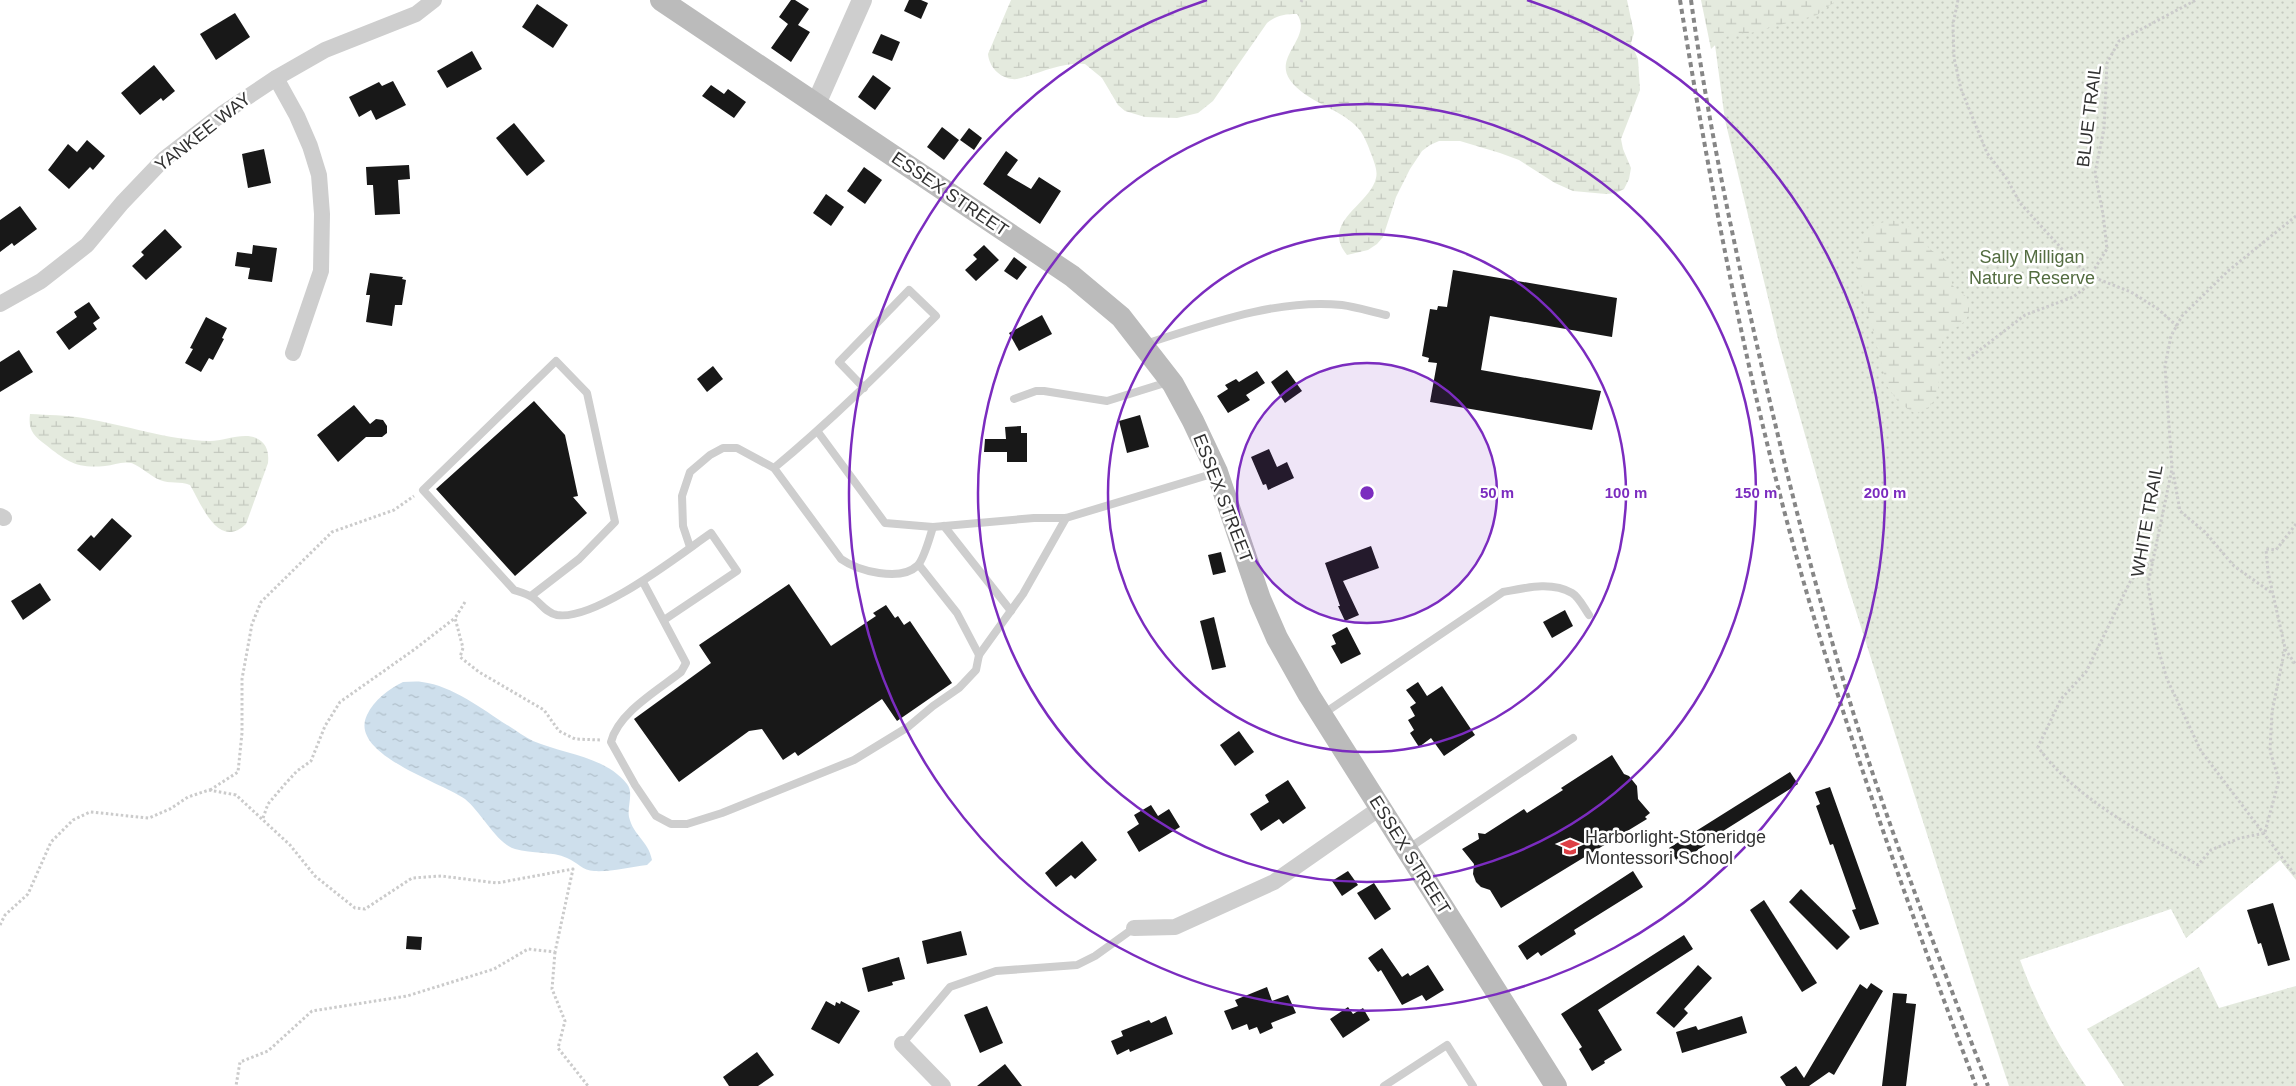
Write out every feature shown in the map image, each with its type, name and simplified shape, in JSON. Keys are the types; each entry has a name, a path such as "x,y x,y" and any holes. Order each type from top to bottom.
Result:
{"main road":[{"name":"ESSEX STREET","path":"661,0 1072,276 1121,317 1170,381 1194,421 1217,472 1260,599 1277,638 1322,716 1556,1086"}],"street":[{"name":"YANKEE WAY","path":"0,304 42,281 86,245 122,203 164,159 222,114 276,78 326,50 416,14 434,0"},
{"path":"816,104 862,0"},
{"path":"276,78 297,116 310,146 319,175 322,214 321,271 293,353"},
{"path":"1134,928 1175,927 1274,882 1380,808"},
{"path":"902,1044 943,1086"}],"lane":[{"path":"774,468 818,432 864,388 936,316 909,290 839,362 864,388"},
{"path":"1143,344 1244,315 1297,305 1342,305 1386,315"},
{"path":"531,596 579,559 615,522 588,393 556,361 423,490 514,590 531,596 545,610 556,615 566,615 588,609 643,582 711,533 736,571 664,620"},
{"path":"1014,398 1036,391 1044,391 1107,401 1170,381"},
{"path":"818,432 885,523 933,527 1034,518 1066,518 1217,472"},
{"path":"690,547 683,526 682,496 690,472 710,455 723,448 737,448 774,468 841,559 852,566 888,574 907,573 919,565 933,527"},
{"path":"643,582 686,664 681,672 622,718 614,729 611,742 634,785 656,816 671,824 687,824 722,813 854,760 908,727 959,688 976,670 979,655 1023,594 1066,518"},
{"path":"944,526 1011,611"},
{"path":"919,565 957,613 979,655"},
{"path":"1322,716 1503,592 1526,587 1552,586 1574,594 1589,615"},
{"path":"1406,850 1573,738"},
{"path":"902,1044 950,987 996,971 1077,965 1095,956 1134,928"},
{"path":"1384,1086 1447,1045 1474,1086"}],"path":[{"path":"1958,0 1953,24 1954,58 1961,89 1987,153 2006,178 2020,203 2035,221 2090,276 2131,292 2158,309 2176,326"},
{"name":"BLUE TRAIL","path":"1968,359 2024,315 2073,297 2085,288 2090,276 2107,249 2096,173 2104,129 2107,63 2119,41 2196,0"},
{"name":"WHITE TRAIL","path":"2296,216 2228,271 2182,316 2171,336 2165,366 2172,469 2148,584 2157,646 2167,679 2201,751 2296,876"},
{"path":"2172,469 2180,512 2205,532 2234,566 2273,594"},
{"path":"0,925 5,915 28,894 51,842 73,820 90,812 150,818 170,809 188,797 210,790 238,772 242,733 242,680 252,624 261,602 332,532 394,510 423,490"},
{"path":"2154,558 2131,580 2086,672 2061,698 2038,747 2052,766 2080,790 2145,834 2198,865 2211,850 2240,838 2264,832 2279,780 2270,750 2272,712 2284,648 2268,572 2266,549 2276,550 2296,524"},
{"path":"263,818 268,804 297,771 311,761 325,726 340,702 455,618 465,602"},
{"path":"455,618 463,648 460,657 466,662 479,672 544,710 559,731 574,739 611,742"},
{"path":"2284,648 2296,665"},
{"path":"210,790 236,795 290,845 315,876 355,908 366,909 412,878 441,876 497,883 573,869 555,952 552,989 565,1022 558,1048 588,1086"},
{"path":"236,1086 240,1062 268,1051 312,1010 407,996 494,969 528,949 555,952"}],"green space":[{"path":"1011,0 1627,0 1634,33 1631,43 1638,59 1640,90 1621,139 1631,168 1629,179 1624,189 1616,193 1573,191 1555,183 1519,160 1460,141 1439,141 1422,151 1410,169 1396,197 1383,237 1368,250 1347,255 1340,243 1339,233 1349,214 1372,188 1376,178 1376,170 1364,136 1359,129 1348,119 1304,94 1290,80 1286,71 1286,63 1300,31 1301,22 1297,14 1281,15 1267,23 1213,101 1198,113 1177,118 1145,117 1125,111 1118,105 1102,78 1085,64 1063,65 1016,79 999,74 990,63 988,54"},
{"path":"1701,0 1837,0 1817,15 1747,34 1731,35 1711,49"},
{"name":"Sally Milligan Nature Reserve","path":"1709,0 2296,0 2296,880 2280,860 2186,938 2171,909 2020,960 2049,1025 2086,1086 2009,1086 1847,583 1779,343 1725,120"},
{"path":"1890,220 1912,228 1930,249 1947,261 1951,270 1953,286 1966,296 1969,305 1969,313 1966,319 1949,332 1942,342 1937,394 1933,402 1926,409 1916,414 1899,403 1887,386 1858,275 1857,265 1860,245 1869,227"},
{"path":"30,414 83,418 194,440 215,441 239,436 251,436 260,440 265,445 268,452 268,463 246,524 236,531 227,532 219,528 212,521 190,485 160,480 131,463 95,467 72,463 35,435 30,424"},
{"path":"2199,967 2219,1008 2296,986 2296,1086 2124,1086 2087,1029"}],"water":[{"path":"403,682 422,682 445,688 467,699 530,739 607,767 618,775 629,788 629,817 631,824 650,853 652,860 647,865 594,871 587,870 561,856 522,851 508,846 465,799 400,765 383,754 371,742 365,729 367,715 382,696"}],"building":[{"path":"791,0 795,0 809,9 798,25 810,32 791,62 771,48 788,24 779,17"},
{"path":"909,0 921,0 928,3 921,19 904,11"},
{"path":"537,4 568,25 553,48 522,27"},
{"path":"235,13 250,37 216,60 200,34"},
{"path":"881,34 900,42 892,61 872,53"},
{"path":"472,51 482,69 447,88 437,71"},
{"path":"154,65 175,91 163,101 161,98 140,115 121,93"},
{"path":"873,75 891,88 875,110 858,97"},
{"path":"393,81 406,105 376,120 371,110 359,117 349,97 379,82 382,86"},
{"path":"711,85 724,94 728,89 746,102 734,118 702,96"},
{"path":"514,123 545,161 527,176 496,138"},
{"path":"942,127 959,140 944,160 927,147"},
{"path":"969,128 982,138 974,150 960,140"},
{"path":"87,140 105,156 93,170 90,167 69,189 48,170 68,144 77,152"},
{"path":"264,149 271,183 248,188 242,154"},
{"path":"1006,151 1018,160 1007,175 1031,189 1039,177 1061,191 1040,224 983,184"},
{"path":"409,165 410,179 398,180 400,214 375,215 373,185 367,185 366,167"},
{"path":"864,167 882,180 865,204 847,191"},
{"path":"826,194 844,207 831,226 813,213"},
{"path":"20,206 37,229 14,246 12,243 0,252 0,220"},
{"path":"165,229 182,247 146,280 132,266 144,255 141,252"},
{"path":"253,245 277,248 272,282 248,279 250,268 235,266 237,252 252,254"},
{"path":"984,245 999,260 976,281 965,270 977,259 973,255"},
{"path":"1014,257 1027,267 1017,280 1004,271"},
{"path":"1453,270 1617,298 1612,337 1490,316 1481,370 1601,391 1592,430 1430,402 1437,363 1428,362 1429,358 1422,356 1430,309 1437,310 1438,306 1447,307"},
{"path":"370,273 403,277 402,279 406,280 402,305 395,305 392,326 366,322 370,295 366,295"},
{"path":"89,302 100,318 93,323 97,329 69,350 56,332 77,317 74,312"},
{"path":"1042,315 1052,334 1019,351 1009,333"},
{"path":"206,317 227,328 222,338 224,339 213,360 209,358 201,372 185,363 193,349 190,348"},
{"path":"19,350 33,372 0,392 0,362"},
{"path":"713,366 723,379 707,392 697,379"},
{"path":"1287,370 1302,391 1285,403 1271,382"},
{"path":"1257,371 1265,383 1246,395 1250,400 1228,413 1217,396 1228,389 1225,385 1236,379 1239,382"},
{"path":"534,401 565,435 578,496 573,497 587,513 515,576 436,489"},
{"path":"354,405 370,424 376,419 383,420 387,426 387,433 382,437 366,437 338,462 317,435"},
{"path":"1140,415 1149,447 1127,453 1119,421"},
{"path":"1021,426 1021,433 1027,433 1027,462 1007,462 1007,452 984,452 985,439 1006,439 1005,427"},
{"path":"1269,449 1277,467 1287,462 1294,478 1268,490 1266,484 1263,485 1251,457"},
{"path":"112,518 132,536 100,571 77,550 91,535 94,538"},
{"path":"1371,546 1379,568 1343,581 1359,615 1345,621 1338,606 1340,606 1325,563"},
{"path":"1221,552 1226,572 1213,575 1208,555"},
{"path":"40,583 51,600 23,620 11,601"},
{"path":"789,584 831,646 876,616 873,613 886,605 895,618 898,616 904,625 910,621 952,683 897,721 882,699 798,756 795,752 783,760 762,729 749,731 679,782 634,719 711,663 699,645"},
{"path":"1565,610 1573,626 1552,638 1543,622"},
{"path":"1214,617 1226,667 1212,670 1200,621"},
{"path":"1347,627 1361,654 1341,664 1331,646 1336,644 1332,635"},
{"path":"1418,682 1427,696 1442,686 1475,735 1444,756 1431,738 1419,747 1410,733 1414,730 1408,720 1415,716 1410,707 1416,703 1406,690"},
{"path":"1239,731 1254,752 1235,766 1220,745"},
{"path":"1612,755 1624,774 1629,776 1637,786 1638,799 1650,813 1645,817 1647,819 1501,908 1490,890 1481,887 1476,882 1473,874 1474,864 1462,849 1479,839 1478,833 1485,834 1524,809 1527,813"},
{"path":"1790,772 1798,784 1720,833 1721,835 1678,863 1669,848"},
{"path":"1288,780 1306,808 1283,824 1279,819 1261,831 1250,814 1269,802 1265,795"},
{"path":"1830,787 1879,924 1860,930 1852,910 1856,909 1833,844 1830,845 1816,806 1820,804 1815,792"},
{"path":"1151,805 1158,816 1169,809 1180,827 1139,852 1127,832 1139,824 1134,815"},
{"path":"1082,841 1097,860 1075,879 1071,875 1056,887 1045,873"},
{"path":"1348,871 1358,885 1342,896 1332,881"},
{"path":"1633,871 1643,887 1574,930 1576,934 1541,956 1538,952 1527,960 1518,946"},
{"path":"1374,883 1391,909 1375,920 1357,893"},
{"path":"1801,889 1850,937 1837,950 1789,902"},
{"path":"1764,900 1817,983 1802,992 1750,910"},
{"path":"2273,903 2290,960 2268,966 2261,943 2258,944 2247,910"},
{"path":"961,931 967,955 927,964 922,941"},
{"path":"1684,935 1693,949 1598,1010 1622,1050 1592,1071 1579,1049 1582,1047 1561,1014"},
{"path":"407,936 422,937 421,950 406,949"},
{"path":"1382,948 1402,977 1408,973 1410,976 1428,965 1444,990 1426,1001 1422,995 1402,1005 1381,970 1378,972 1368,958"},
{"path":"899,957 905,979 892,982 893,985 868,992 862,968"},
{"path":"1698,965 1712,978 1684,1009 1688,1013 1674,1028 1656,1013"},
{"path":"1871,983 1883,991 1834,1075 1829,1072 1809,1086 1786,1086 1780,1077 1796,1066 1804,1078 1860,984 1867,989"},
{"path":"1267,987 1272,1001 1288,995 1296,1013 1271,1023 1273,1028 1260,1034 1257,1027 1249,1030 1247,1024 1232,1030 1224,1011 1238,1006 1235,1000"},
{"path":"1893,993 1907,994 1906,1003 1916,1004 1906,1086 1882,1086"},
{"path":"826,1001 835,1006 836,1002 840,1004 841,1001 860,1011 839,1044 811,1029"},
{"path":"987,1006 1003,1043 980,1053 964,1015"},
{"path":"1348,1007 1353,1014 1363,1008 1370,1020 1343,1038 1330,1019"},
{"path":"1166,1016 1173,1034 1130,1052 1129,1049 1117,1055 1111,1041 1123,1036 1121,1031 1149,1020 1151,1023"},
{"path":"1742,1016 1747,1033 1682,1053 1676,1032 1696,1026 1698,1030"},
{"path":"757,1052 774,1075 758,1086 729,1086 723,1077"},
{"path":"1005,1064 1022,1086 977,1086"}],"railway":[{"path":"1680,0 1720,228 1752,379 1789,530 1828,665 1868,786 1976,1086"},
{"path":"1691,0 1718,162 1734,243 1777,431 1818,591 1879,793 1988,1086"}],"place":[{"name":"Harborlight-Stoneridge Montessori School","path":"1570,847"}]}
